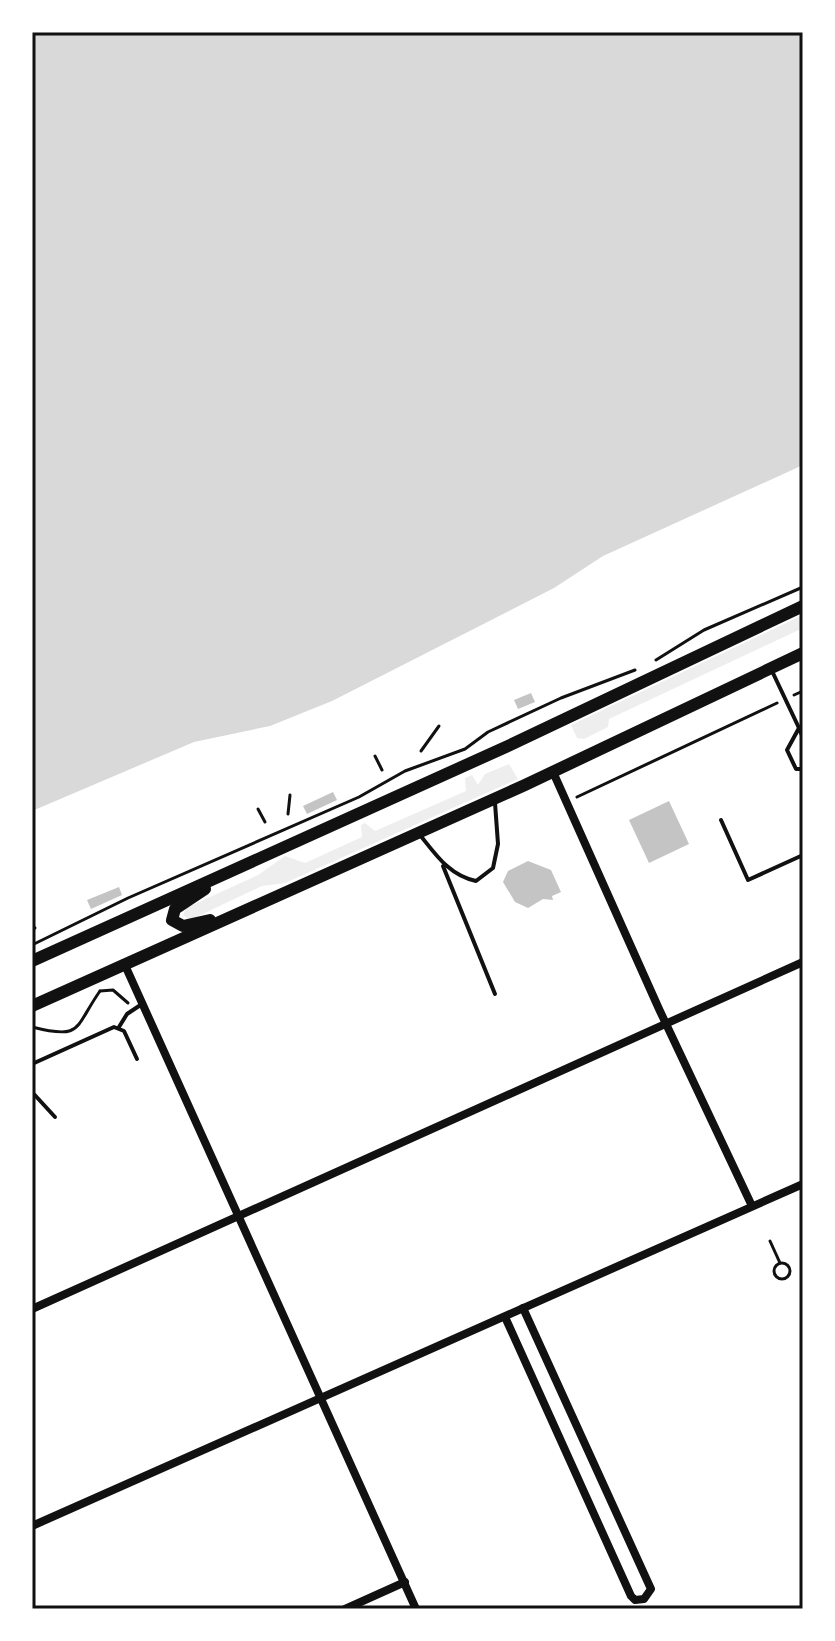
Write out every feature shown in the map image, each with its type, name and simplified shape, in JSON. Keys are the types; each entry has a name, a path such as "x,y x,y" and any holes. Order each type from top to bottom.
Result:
{"main road":[{"path":"32,961 508,746 803,606"},
{"path":"32,1006 553,772 803,653"},
{"path":"241,866 175,909 172,920 183,926 247,911"}],"street":[{"path":"553,772 752,1206"},
{"path":"32,1309 803,962"},
{"path":"124,963 323,1396 416,1609"},
{"path":"32,1526 803,1184"},
{"path":"505,1317 631,1596 635,1600 644,1599 650,1593 649,1585 523,1308"},
{"path":"345,1609 405,1582"}],"lane":[{"path":"771,669 803,738"},
{"path":"799,728 787,750 796,769 803,769"},
{"path":"442,864 463,879 476,881 486,877 493,868 498,844 495,798"},
{"path":"721,820 748,880 803,855"},
{"path":"418,833 442,864 495,994"},
{"path":"32,1064 119,1027 131,1010 143,1004"},
{"path":"119,1027 137,1059"},
{"path":"32,1092 55,1117"}],"path":[{"path":"649,665 704,630 803,587"},
{"path":"32,945 128,898 359,797 405,771 457,752 488,732 561,698 637,669"},
{"path":"567,802 803,691"},
{"path":"421,751 439,726"},
{"path":"375,756 382,770"},
{"path":"288,814 290,795"},
{"path":"258,809 265,822"},
{"path":"86,997 110,985 105,973"},
{"path":"100,991 113,990 131,1010"},
{"path":"32,1027 62,1035 75,1029 100,991"},
{"path":"770,1241 780,1263 790,1269 783,1279 778,1279 774,1272 780,1263"}],"shaded area":[{"path":"32,32 803,32 803,465 603,556 554,588 332,701 270,726 194,742 32,811"},
{"path":"803,615 803,628 609,719 608,727 584,739 577,738 571,725"},
{"path":"509,764 518,779 285,883 262,886 190,920 183,915 186,908 258,875 285,856 305,863 362,837 361,825 365,823 375,831 466,791 465,778 472,775 478,785 485,774"}],"building":[{"path":"531,693 535,702 518,709 514,700"},
{"path":"333,792 337,800 307,814 303,806"},
{"path":"669,801 689,844 649,863 629,820"},
{"path":"528,861 551,870 561,892 552,896 553,900 543,899 528,908 515,902 503,882 508,871"},
{"path":"119,887 122,895 91,909 87,900"}]}
